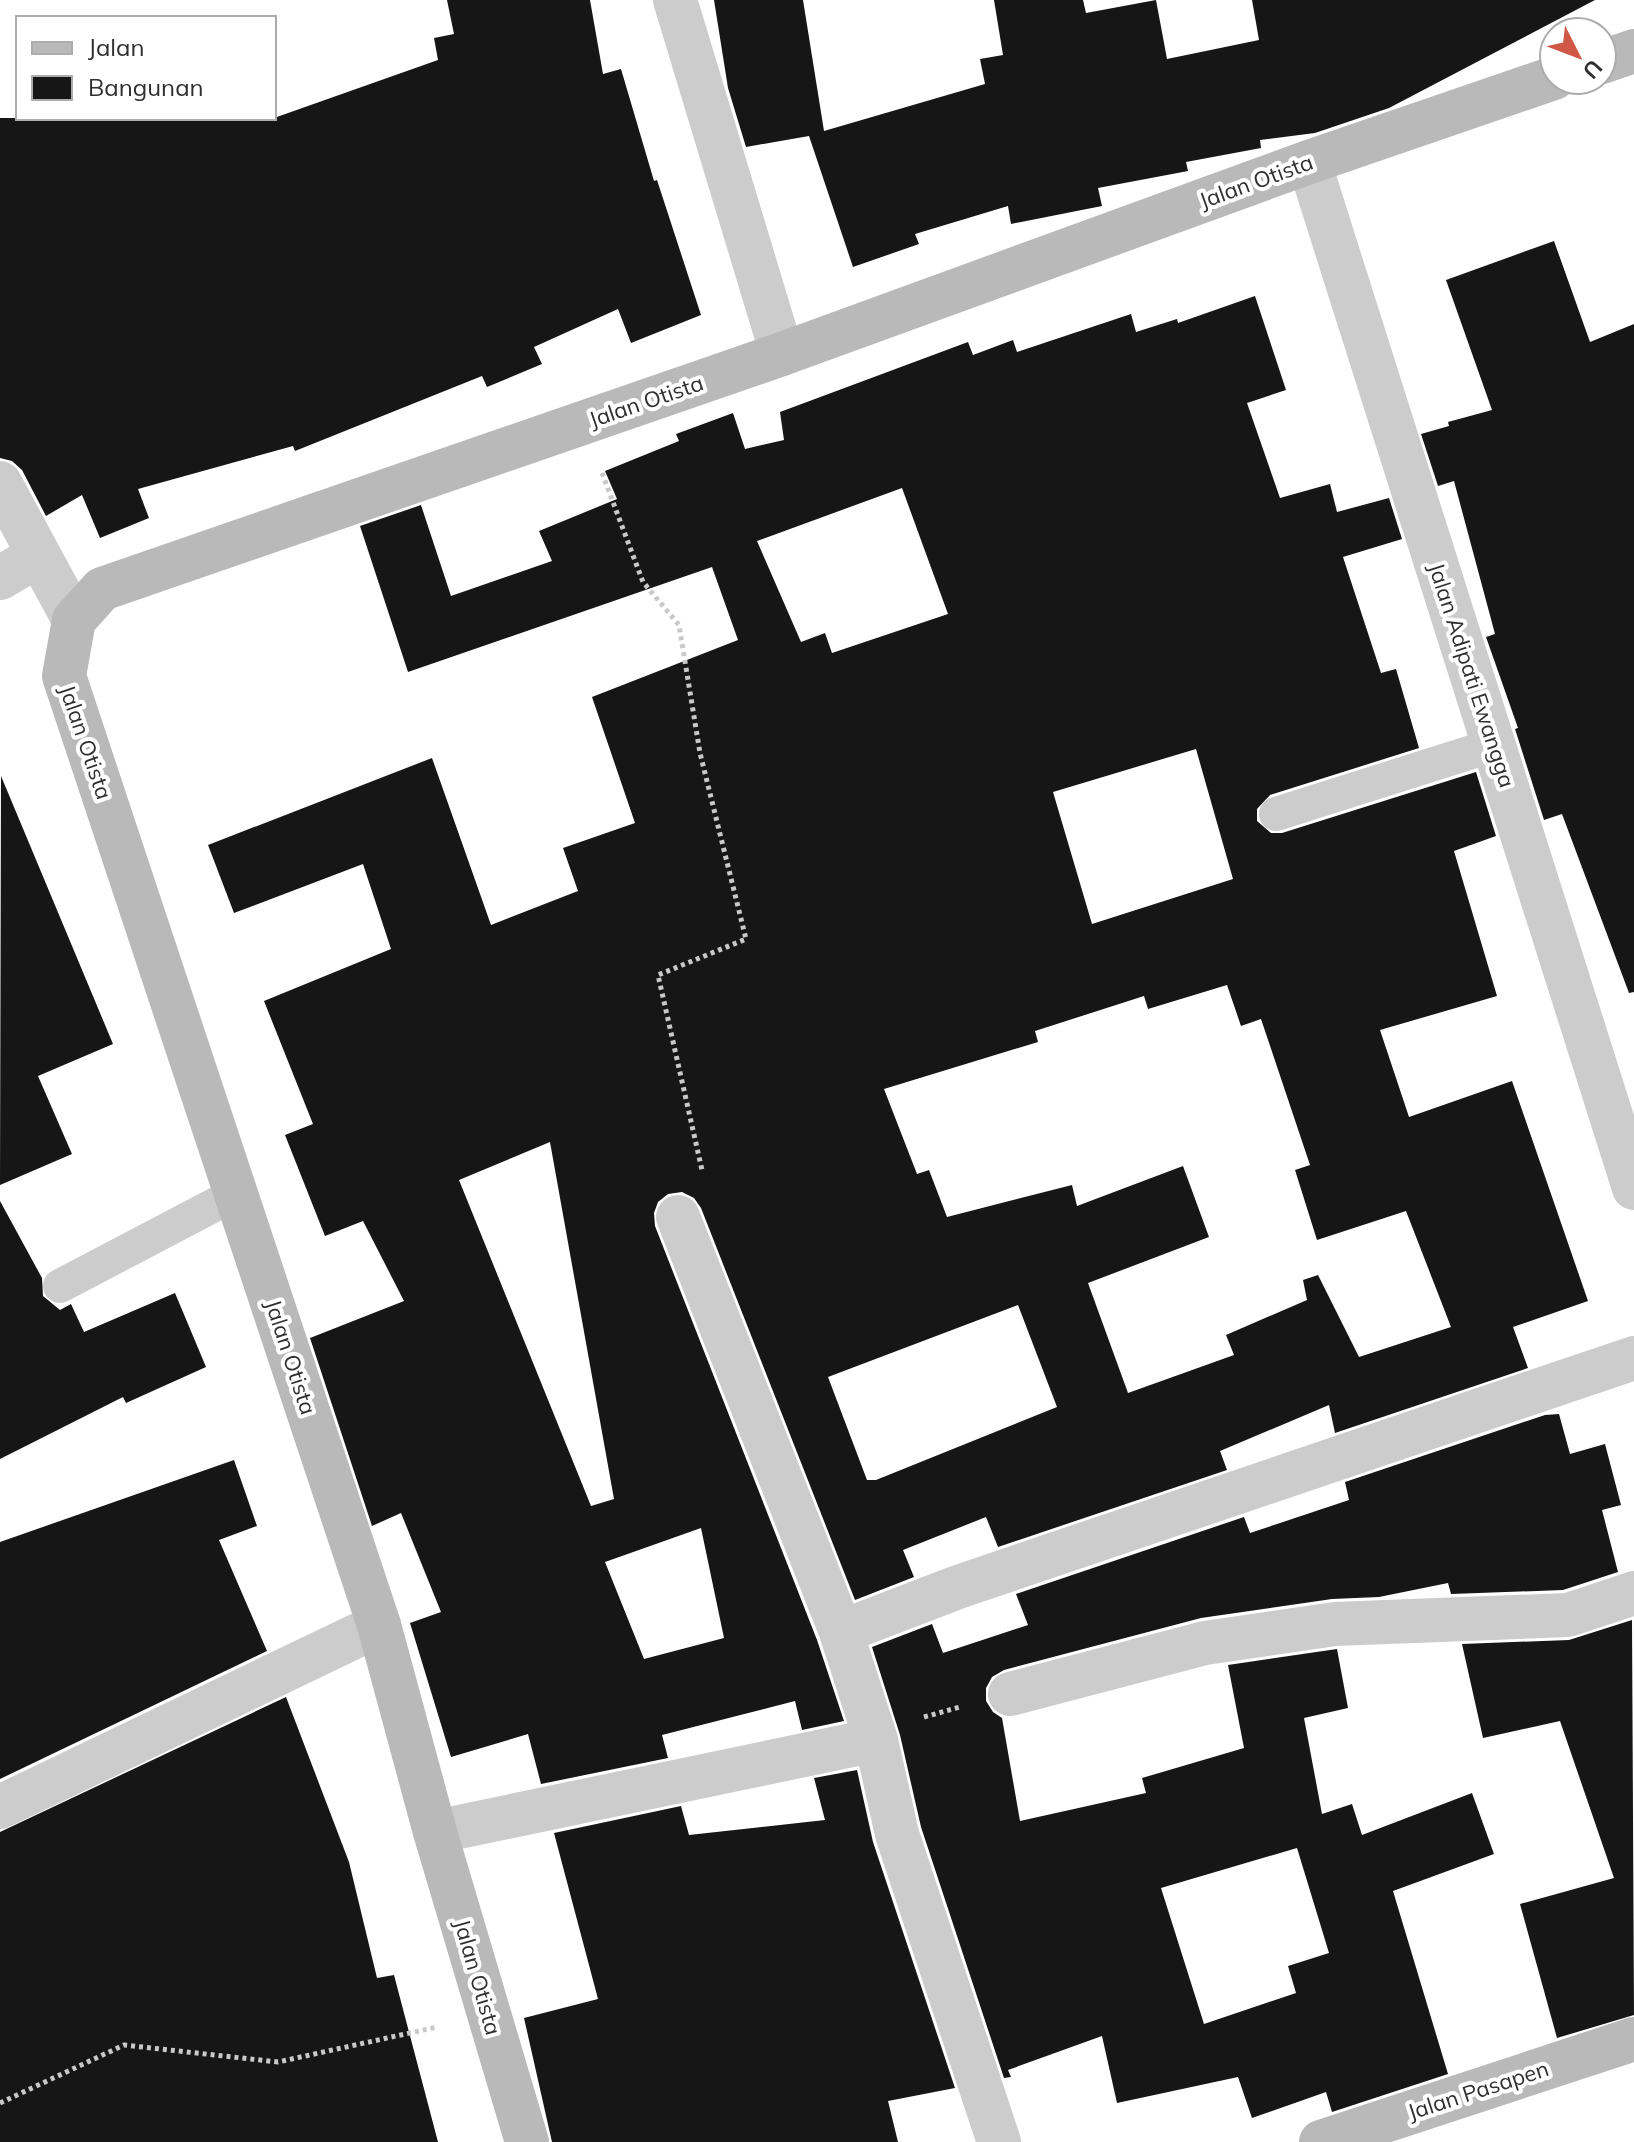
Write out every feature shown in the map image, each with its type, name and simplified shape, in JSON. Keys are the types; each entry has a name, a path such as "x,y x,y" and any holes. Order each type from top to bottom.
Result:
{"street":[{"path":"675,0 782,354"},
{"name":"Jalan Otista","path":"527,2142 435,1832 379,1625 64,676 74,620 102,589 782,354 1309,162 1538,83"},
{"name":"Jalan Adipati Ewangga","path":"1309,162 1634,1188"},
{"path":"0,483 74,620"},
{"path":"0,578 37,556"},
{"path":"678,1217 841,1632 874,1735 897,1834 999,2142"},
{"path":"841,1632 958,1587 1634,1358"},
{"path":"1010,1694 1205,1643 1335,1624 1568,1615 1634,1593"},
{"path":"0,1807 379,1625"},
{"path":"435,1832 874,1735"},
{"name":"Jalan Pasapen","path":"1321,2142 1634,2039"}],"lane":[{"path":"1276,814 1494,745"},
{"path":"60,1286 237,1193"}],"path":[{"path":"584,423 643,582 679,625 700,753 746,939 658,975 703,1177 678,1217"},
{"path":"874,1735 1010,1694"},
{"path":"0,2103 124,2045 278,2062 490,2016"}],"building":[{"path":"447,0 590,0 603,74 621,69 654,181 657,180 701,315 631,343 618,309 534,347 542,364 487,387 482,376 295,451 293,446 138,489 149,518 100,538 82,495 46,516 22,470 12,461 0,458 0,118 276,120 276,117 438,60 434,38 454,34"},
{"path":"714,0 803,0 824,131 985,84 980,59 1003,55 994,0 1083,0 1086,13 1156,0 1167,59 1259,40 1252,0 1595,0 1564,16 1538,16 1538,30 1389,108 1315,133 1260,140 1261,148 1186,162 1188,171 1098,188 1102,206 1011,224 1008,206 915,234 919,244 853,267 809,136 746,147 728,88"},
{"path":"1554,241 1590,342 1634,324 1634,992 1629,993 1562,814 1544,820 1515,729 1518,728 1486,637 1495,634 1454,481 1438,486 1421,434 1449,426 1448,422 1492,410 1446,280"},
{"path":"1255,296 1286,390 1247,403 1280,498 1330,484 1337,512 1389,498 1402,539 1343,557 1381,673 1396,669 1419,748 1270,795 1257,809 1257,821 1271,833 1282,833 1476,772 1496,836 1454,851 1497,996 1380,1030 1409,1117 1512,1081 1588,1301 1513,1327 1528,1368 1335,1433 1329,1405 1220,1451 1227,1470 998,1547 986,1517 903,1550 914,1577 855,1600 701,1208 694,1198 682,1192 668,1194 658,1202 654,1213 655,1226 817,1640 844,1721 802,1730 795,1701 662,1735 668,1758 541,1784 528,1734 451,1757 410,1623 441,1612 401,1513 372,1526 310,1338 404,1301 363,1221 325,1236 285,1135 313,1124 264,1001 391,949 363,864 234,913 208,845 432,758 491,925 578,891 563,848 635,823 592,697 738,640 712,567 408,672 360,526 421,505 451,596 552,561 539,531 617,499 605,471 679,441 676,434 733,413 745,449 784,440 780,412 968,342 973,355 1013,340 1017,352 1131,314 1136,332 1177,319 1178,323","holes":["902,488 948,614 832,653 825,633 801,642 757,541","1196,749 1233,879 1092,924 1053,792","1227,985 1241,1026 1261,1019 1310,1165 1295,1170 1317,1240 1406,1211 1451,1327 1359,1357 1318,1275 1303,1280 1307,1300 1226,1335 1234,1355 1128,1393 1088,1283 1209,1237 1183,1166 1077,1206 1072,1185 947,1217 929,1170 917,1174 884,1089 1038,1042 1035,1031 1144,996 1148,1009","550,1142 614,1499 591,1506 459,1180","1018,1305 1057,1407 876,1480 867,1480 828,1377","701,1528 724,1638 644,1659 605,1562"]},
{"path":"1,776 113,1044 38,1076 72,1154 0,1185"},
{"path":"0,1201 42,1278 43,1296 60,1310 71,1304 84,1332 175,1293 206,1367 126,1403 123,1397 0,1459"},
{"path":"1559,1414 1570,1454 1605,1444 1621,1505 1602,1510 1618,1572 1563,1590 1451,1594 1448,1583 1379,1597 1332,1599 1201,1618 1004,1670 992,1677 986,1688 986,1701 993,1712 1002,1718 1020,1821 1146,1793 1142,1778 1244,1748 1228,1665 1337,1649 1348,1708 1304,1718 1322,1814 1352,1804 1362,1835 1472,1793 1494,1854 1393,1891 1448,2074 1332,2112 1326,2092 1252,2118 1238,2077 1117,2103 1102,2036 1008,2070 1011,2077 1004,2078 921,1827 900,1735 872,1647 932,1624 943,1653 1028,1625 1016,1594 1244,1517 1250,1533 1349,1500 1345,1482 1545,1415","holes":["1297,1848 1329,1953 1288,1966 1296,1993 1204,2024 1161,1888"]},
{"path":"234,1460 257,1526 219,1540 267,1651 0,1779 0,1542"},
{"path":"1632,1620 1634,2015 1557,2038 1520,1904 1614,1878 1560,1721 1483,1738 1462,1644 1569,1640"},
{"path":"286,1697 349,1862 377,1978 394,1975 438,2142 0,2142 0,1832"},
{"path":"857,1770 873,1842 955,2088 888,2101 898,2142 552,2142 524,2018 598,1999 554,1833 681,1806 689,1835 825,1820 814,1778"}]}
